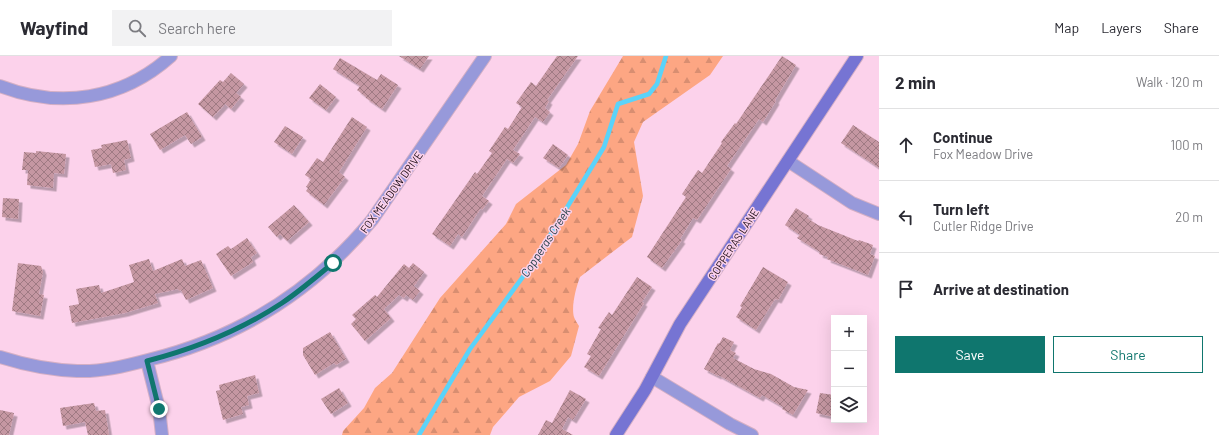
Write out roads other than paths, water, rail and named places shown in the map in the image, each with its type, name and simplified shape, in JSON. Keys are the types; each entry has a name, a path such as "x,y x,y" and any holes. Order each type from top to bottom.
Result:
{"street":[{"path":"0,86 40,98 65,99 96,95 131,84 152,71 171,56"},
{"name":"FOX MEADOW DRIVE","path":"0,356 52,369 78,371 117,368 169,355 218,337 252,321 281,304 302,289 333,263 358,238 485,56"},
{"name":"COPPERAS LANE","path":"616,435 645,390 680,324 857,56"},
{"path":"788,161 852,203 879,214"},
{"path":"147,361 159,409 162,435"},
{"path":"652,377 730,424 752,435"}],"waterway":[{"name":"Copperas Creek","path":"419,435 470,349 533,263 604,147 618,104 649,94 657,84 666,56"}]}
